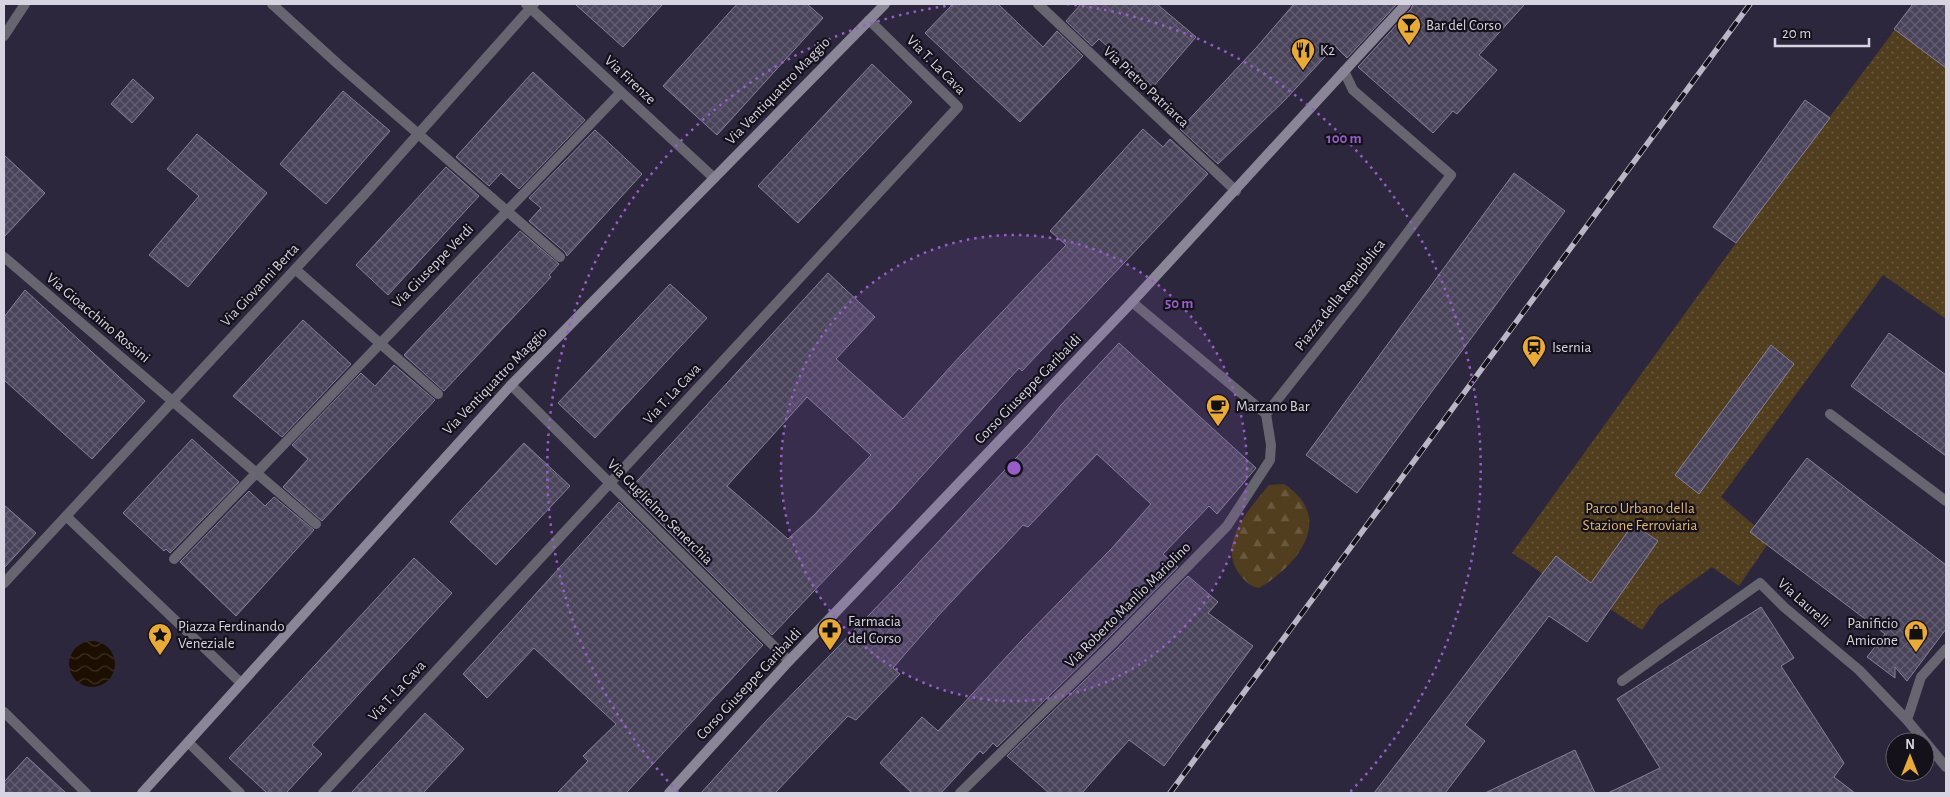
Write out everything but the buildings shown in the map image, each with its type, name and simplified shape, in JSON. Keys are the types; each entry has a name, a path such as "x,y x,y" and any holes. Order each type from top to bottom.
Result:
{"main road":[{"name":"Via Ventiquattro Maggio","path":"142,793 511,385 885,4"},
{"name":"Corso Giuseppe Garibaldi","path":"669,793 789,661 1236,191 1406,4"}],"street":[{"path":"4,36 24,4"},
{"path":"272,4 416,134 560,257"},
{"name":"Via Pietro Patriarca","path":"1038,4 1236,191"},
{"name":"Via Giovanni Berta","path":"4,583 295,269 530,5"},
{"name":"Via Firenze","path":"530,5 714,178"},
{"name":"Via T. La Cava","path":"323,793 958,107 869,20"},
{"name":"Piazza della Repubblica","path":"1266,414 1452,175 1354,90 1344,71"},
{"name":"Via Giuseppe Verdi","path":"174,559 621,92"},
{"name":"Via Gioacchino Rossini","path":"4,257 173,401"},
{"path":"295,269 438,394"},
{"path":"1132,302 1266,414"},
{"name":"Via Guglielmo Senerchia","path":"511,385 789,661"},
{"path":"173,401 316,524"},
{"name":"Via Roberto Manlio Mariolino","path":"960,793 1112,644 1227,526 1270,460 1271,445 1266,414"},
{"path":"1830,414 1946,501"},
{"path":"66,516 241,683"},
{"name":"Via Laurelli","path":"1622,681 1760,583 1784,608 1859,670 1907,720 1946,767"},
{"path":"1907,720 1921,677 1946,649"},
{"path":"4,712 86,793"},
{"path":"188,742 240,793"}],"green space":[{"name":"Parco Urbano della Stazione Ferroviaria","path":"1914,4 1946,4 1946,319 1883,275 1721,497 1755,526 1750,532 1767,545 1739,586 1712,567 1658,606 1642,630 1610,609 1587,642 1562,625 1580,599 1512,553 1746,229"},
{"path":"1284,484 1299,497 1308,511 1309,526 1306,540 1298,554 1287,567 1259,588 1247,582 1234,564 1233,540 1245,516 1269,485"}],"water":[{"path":"87,641 97,641 111,651 115,664 111,677 105,683 97,687 87,687 73,677 69,669 69,659 79,645"}],"railway":[{"path":"1170,793 1750,4"}],"place":[{"name":"Bar del Corso","path":"1409,46"},
{"name":"K2","path":"1303,71"},
{"name":"Isernia","path":"1534,368"},
{"name":"Marzano Bar","path":"1218,427"},
{"name":"Farmacia del Corso","path":"830,651"},
{"name":"Panificio Amicone","path":"1916,653"},
{"name":"Piazza Ferdinando Veneziale","path":"160,656"}]}
